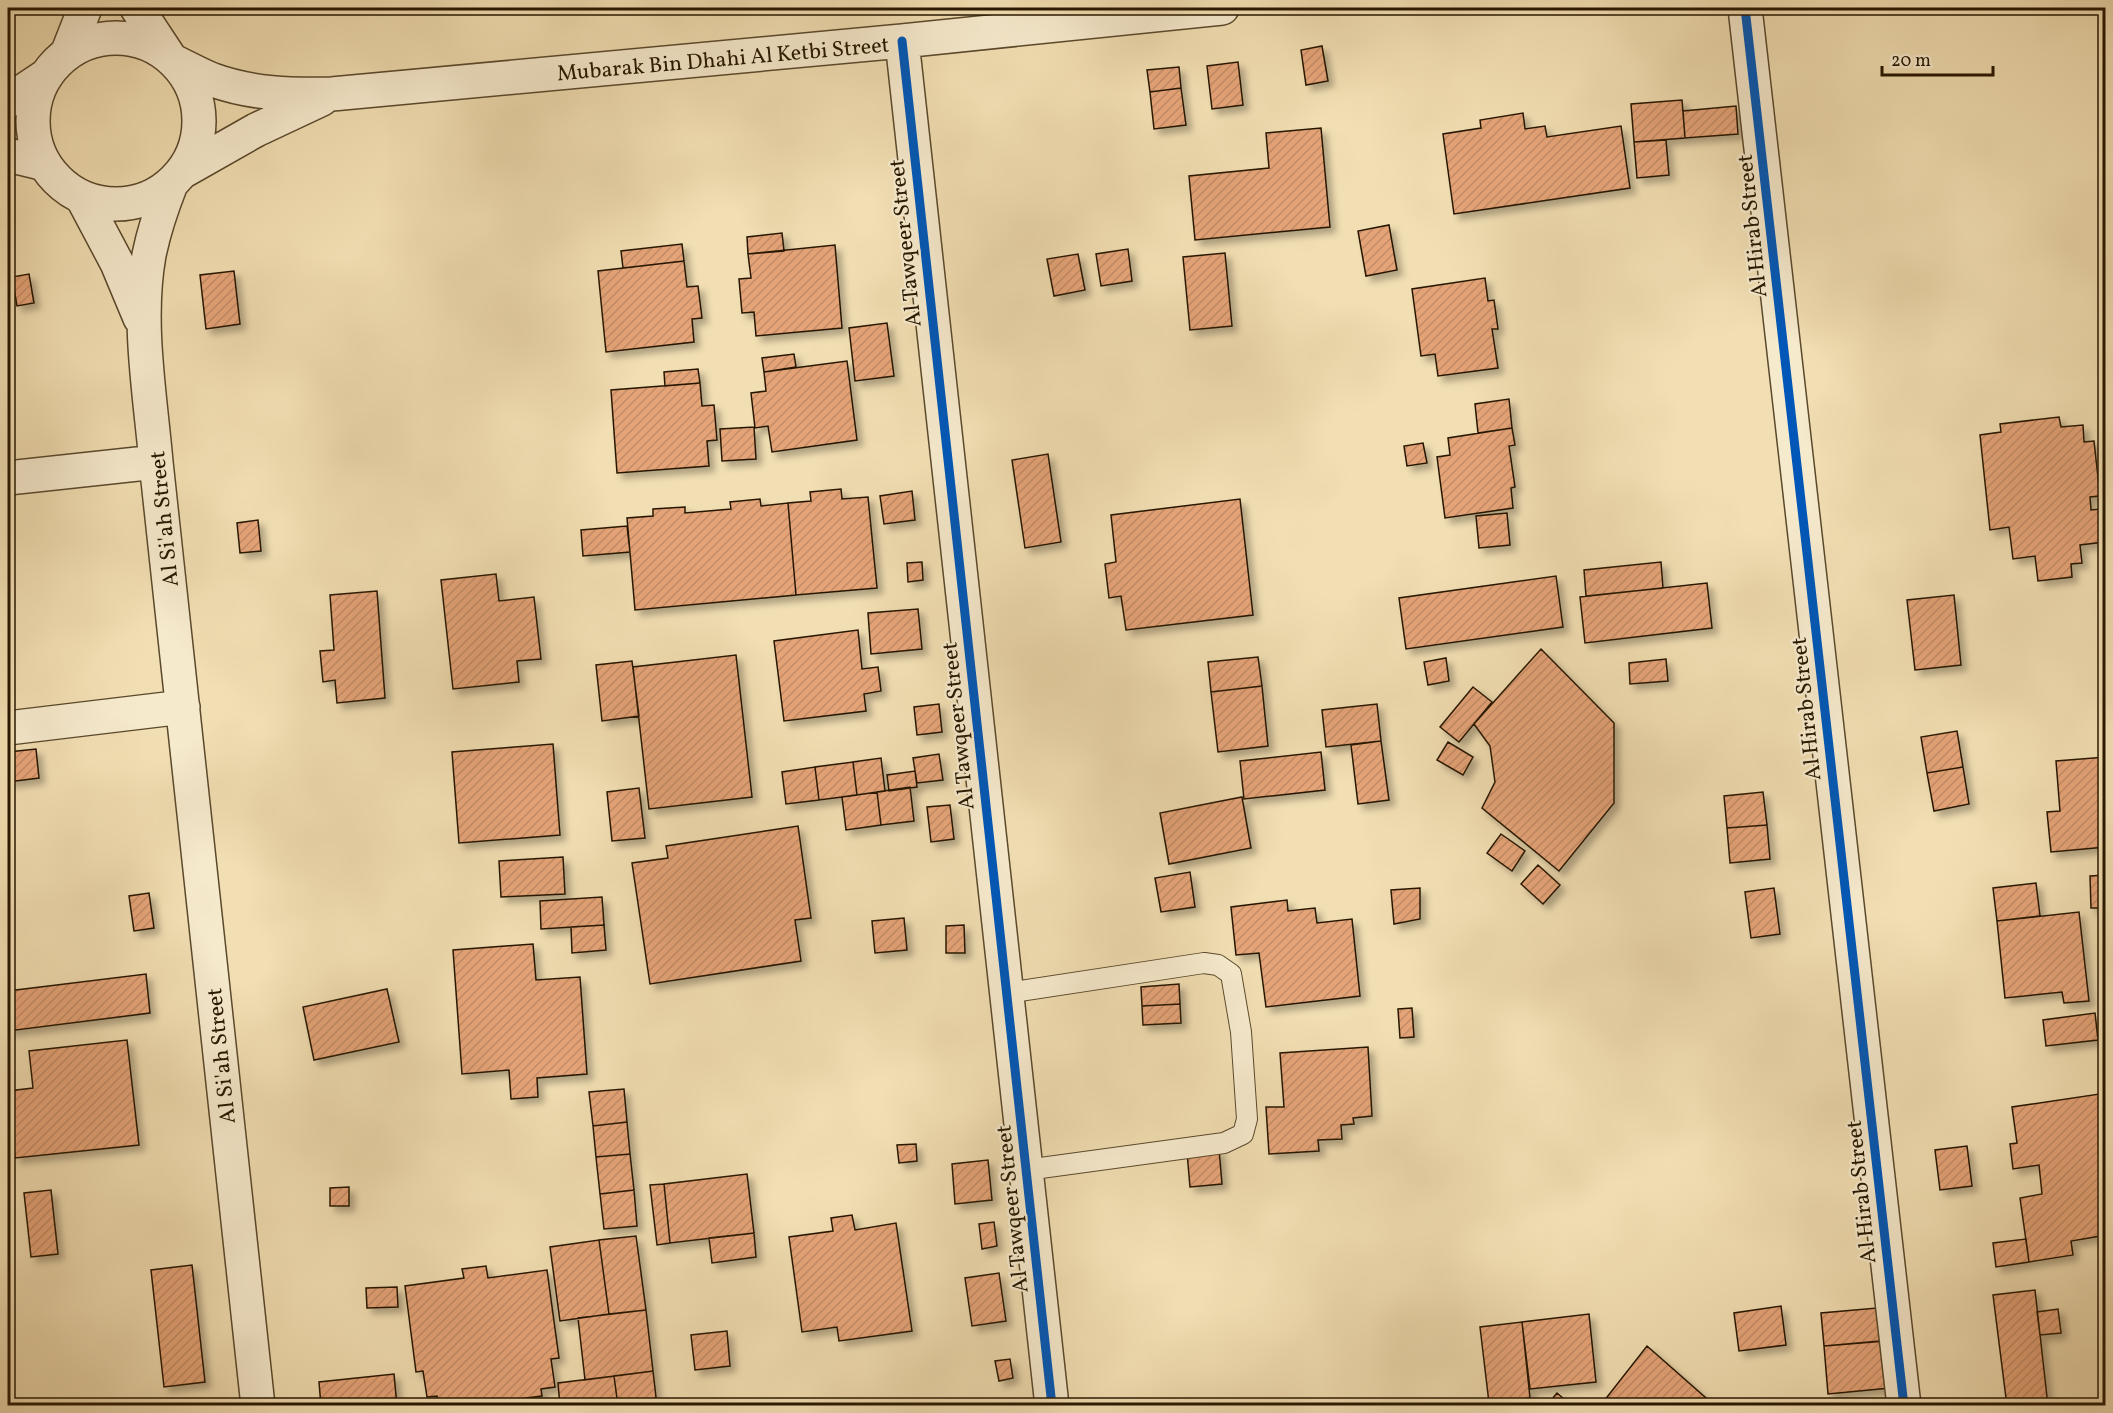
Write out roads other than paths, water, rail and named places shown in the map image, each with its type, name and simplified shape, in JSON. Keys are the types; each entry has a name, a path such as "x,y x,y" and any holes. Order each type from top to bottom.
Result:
{"street":[{"path":"85,8 57,64 37,96 33,119 36,142 45,164 61,184 82,197 105,204 128,204 151,196 176,178 194,150 199,128 198,104 190,81 137,8"},
{"name":"Mubarak Bin Dhahi Al Ketbi Street","path":"172,58 212,80 250,91 291,95 332,94 902,41 1222,8"},
{"name":"Al Hirab Street","path":"1745,8 1904,1406"},
{"path":"8,101 91,41 117,37 144,42 172,58"},
{"name":"Al Tawqeer Street","path":"902,41 1052,1406"},
{"name":"Mubarak Bin Dhahi Al Ketbi Street","path":"176,178 256,130 332,94"},
{"path":"8,154 45,164"},
{"name":"Al Si'ah Street","path":"176,178 158,219 149,256 145,293 145,331 156,462 258,1406"},
{"name":"Al Si'ah Street","path":"82,197 117,263 145,331"},
{"path":"8,478 156,462"},
{"path":"8,728 183,707"}],"lane":[{"path":"1006,993 1203,963 1218,964 1231,974 1241,1032 1247,1119 1243,1134 1224,1143 1026,1170"}]}
